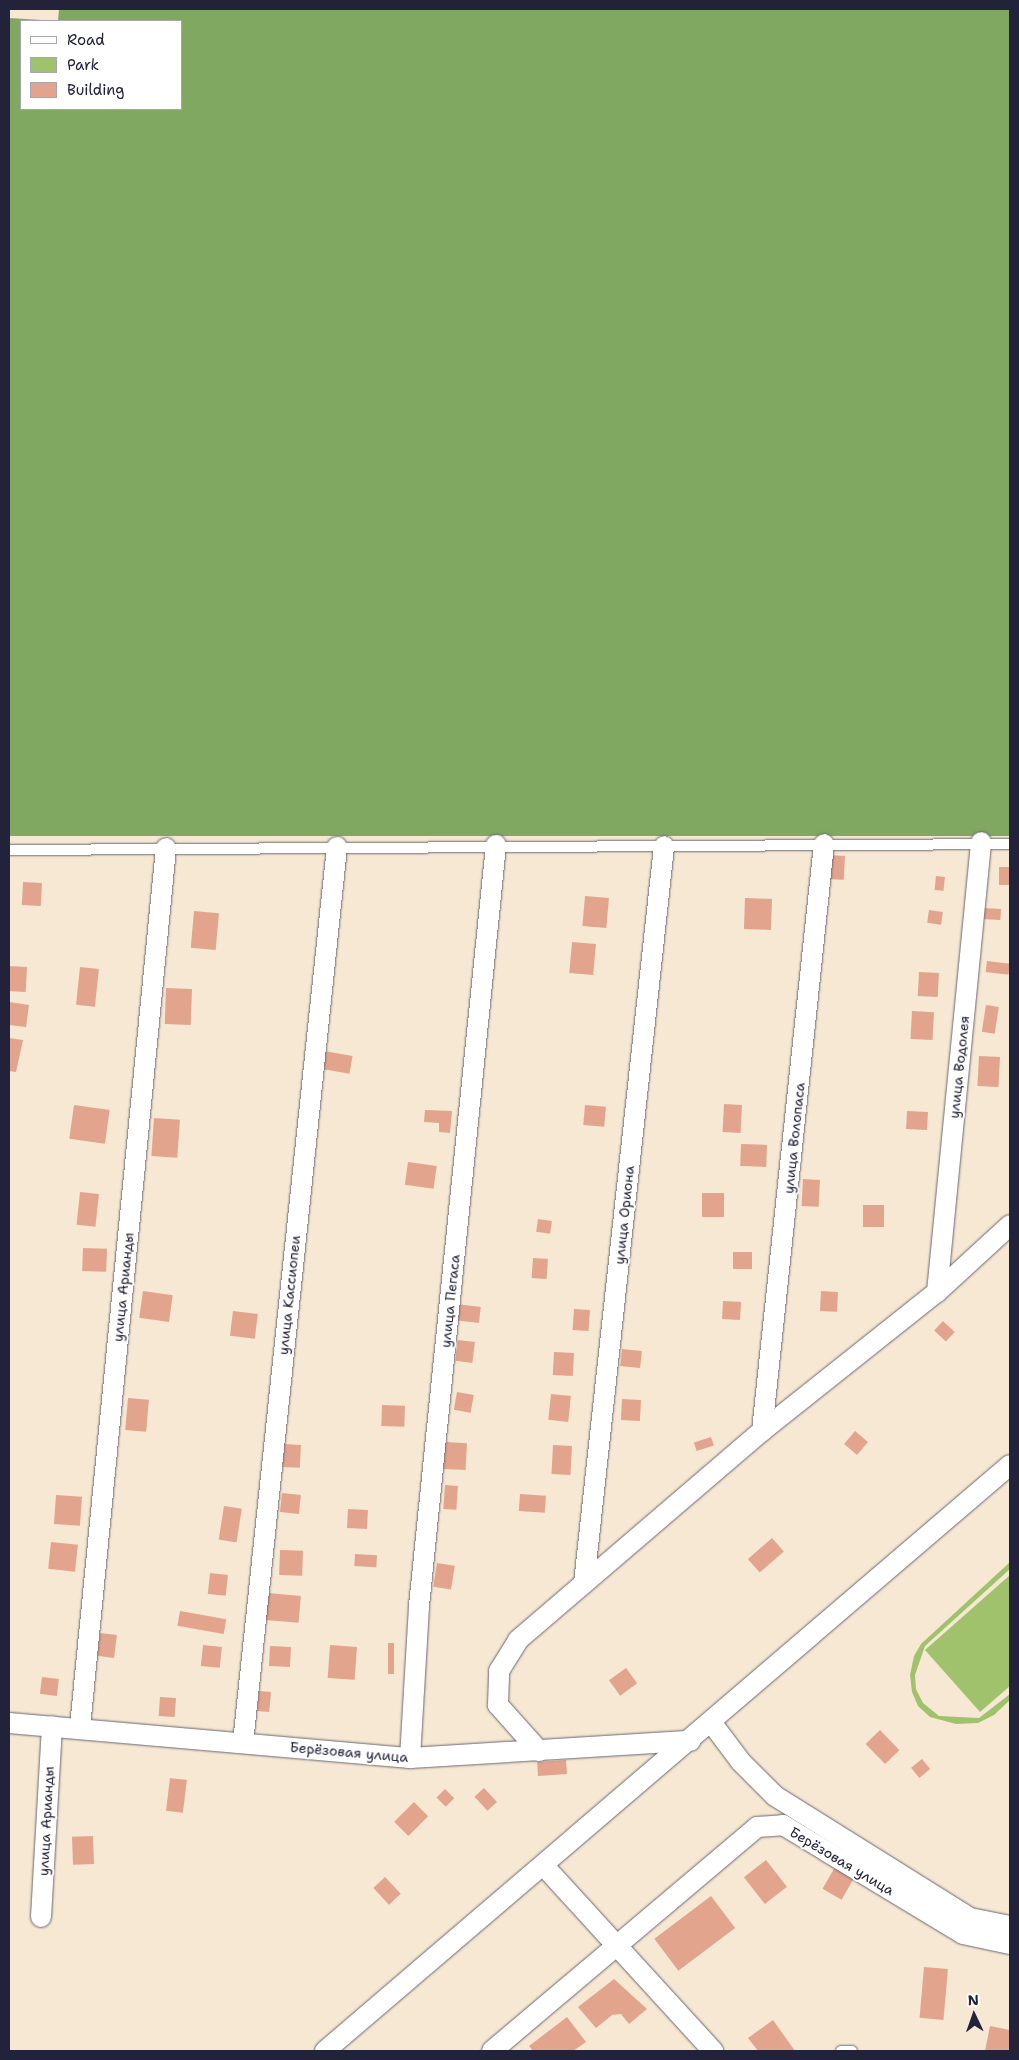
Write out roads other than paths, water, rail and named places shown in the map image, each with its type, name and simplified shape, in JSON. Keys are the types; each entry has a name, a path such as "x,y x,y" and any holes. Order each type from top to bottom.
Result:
{"street":[{"name":"улица Водолея","path":"937,1292 981,842"},
{"name":"улица Волопаса","path":"762,1431 824,844"},
{"name":"улица Пегаса","path":"410,1758 420,1606 496,845"},
{"name":"улица Ориона","path":"584,1583 664,846"},
{"name":"улица Кассиопеи","path":"243,1743 336,847"},
{"name":"улица Арианды","path":"80,1727 166,848"},
{"path":"540,1751 498,1705 498,1671 518,1640 762,1431 937,1292 1010,1225"},
{"path":"324,2051 544,1866 1010,1465"},
{"path":"711,1722 741,1762 776,1796 970,1918 1010,1926"},
{"name":"Берёзовая улица","path":"9,1723 80,1727 410,1758 690,1741"},
{"name":"улица Арианды","path":"41,1917 52,1726"},
{"name":"Берёзовая улица","path":"492,2051 616,1944 757,1827 783,1825 963,1934 1010,1944"},
{"path":"544,1866 713,2051"}],"lane":[{"path":"9,850 981,842 1010,844"},
{"path":"841,2051 852,2051"}]}
